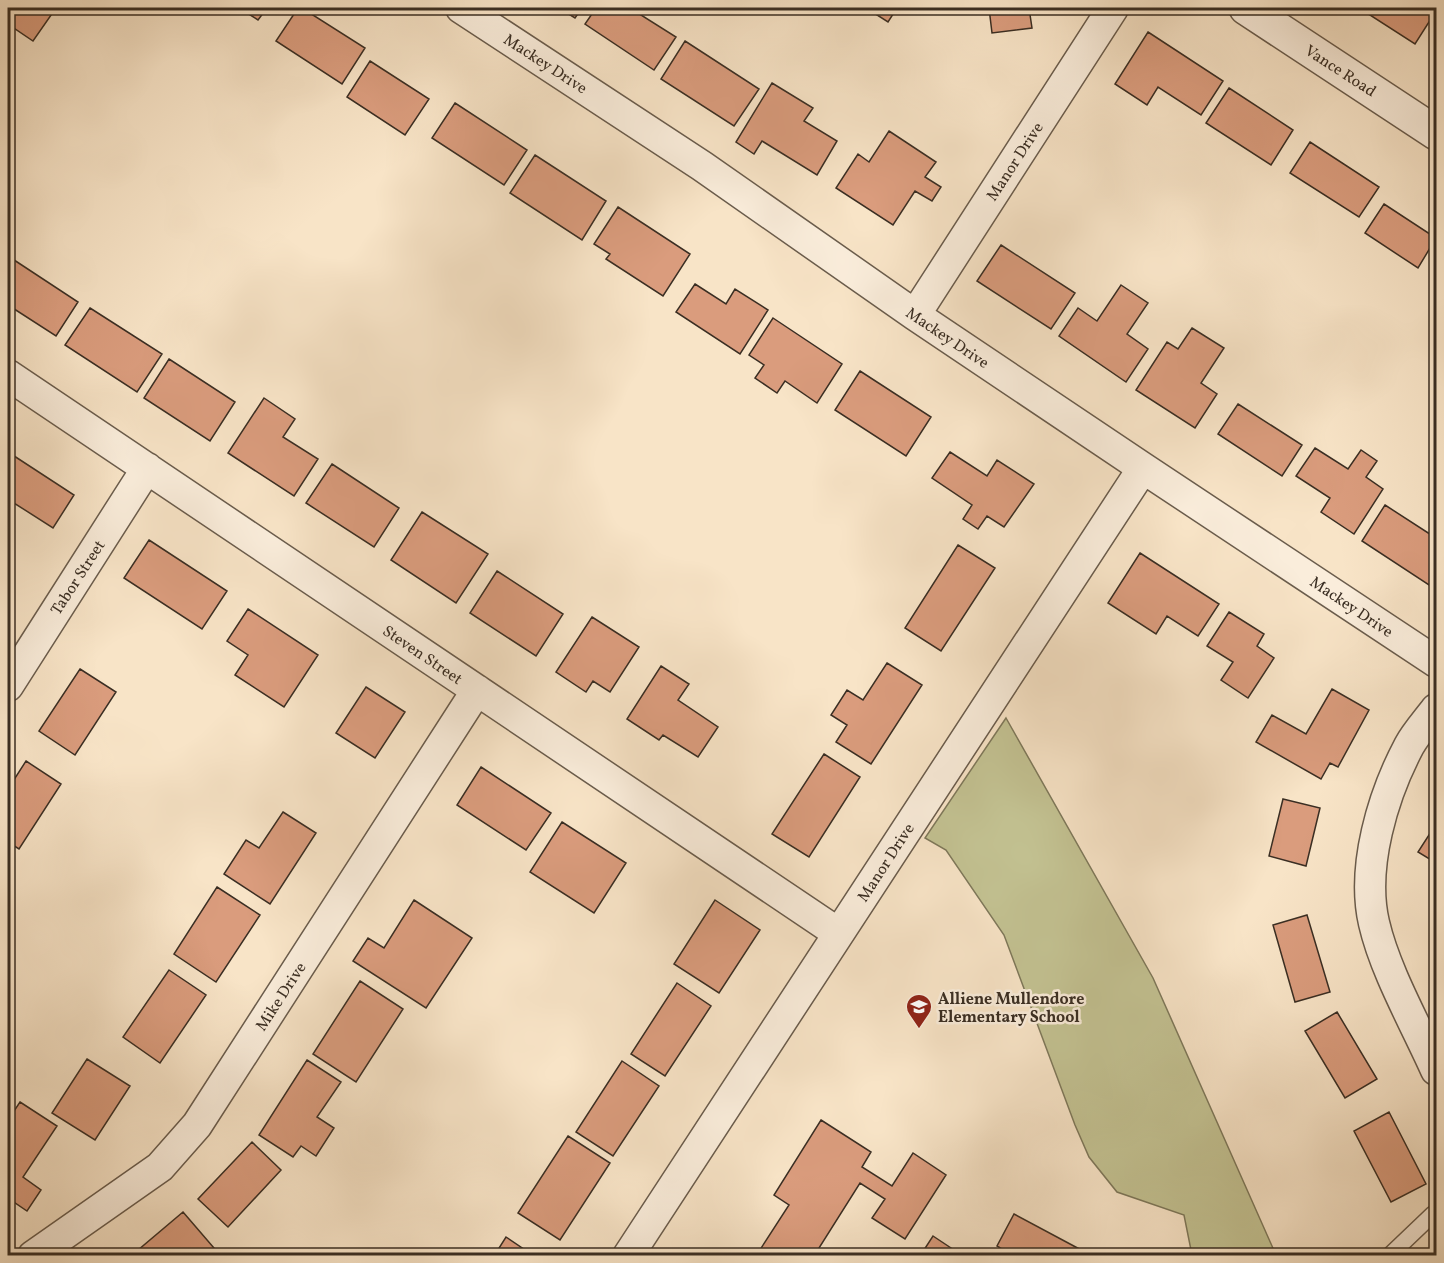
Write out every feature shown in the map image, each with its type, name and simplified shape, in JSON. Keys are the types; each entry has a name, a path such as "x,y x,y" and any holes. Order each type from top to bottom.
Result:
{"street":[{"name":"Mackey Drive","path":"461,8 702,166 915,315 1437,662"},
{"name":"Manor Drive","path":"915,315 1113,8"},
{"name":"Vance Road","path":"1246,8 1437,133"},
{"name":"Steven Street","path":"8,375 838,933"},
{"name":"Tabor Street","path":"8,686 147,468"},
{"name":"Manor Drive","path":"628,1256 1143,468"},
{"name":"Mike Drive","path":"33,1256 159,1167 197,1125 477,690"},
{"path":"1437,709 1410,744 1385,801 1376,834 1369,896 1374,924 1389,966 1437,1070"}],"lane":[{"path":"1389,1256 1433,1214 1437,1214"}],"shaded area":[{"path":"1006,718 1153,978 1276,1255 1192,1255 1184,1215 1117,1192 1089,1157 1004,935 946,850 925,838"}],"building":[{"path":"11,8 56,8 33,41 8,24 8,13"},
{"path":"239,8 267,8 258,20"},
{"path":"298,8 302,8 365,48 342,84 276,41"},
{"path":"559,8 582,8 575,18"},
{"path":"596,8 630,8 676,37 654,70 585,24"},
{"path":"866,8 897,8 888,22"},
{"path":"989,8 1029,8 1032,28 992,33"},
{"path":"1359,8 1436,8 1436,11 1415,44"},
{"path":"1148,32 1223,81 1201,115 1158,87 1147,105 1115,84"},
{"path":"685,41 759,89 734,126 661,79"},
{"path":"370,61 429,99 405,135 347,97"},
{"path":"772,83 813,108 804,121 837,141 817,175 762,141 754,154 736,142"},
{"path":"1229,88 1293,130 1271,165 1206,123"},
{"path":"455,103 527,150 504,185 432,138"},
{"path":"889,131 936,162 925,177 941,187 932,201 915,191 893,225 836,188 858,154 869,162"},
{"path":"1310,142 1379,187 1359,217 1290,173"},
{"path":"535,155 606,201 582,240 510,193"},
{"path":"1384,204 1436,238 1418,268 1365,233"},
{"path":"618,207 690,254 663,296 606,259 610,254 594,244"},
{"path":"1001,245 1075,293 1051,329 977,281"},
{"path":"8,256 78,302 56,336 8,305"},
{"path":"695,284 726,304 735,289 768,310 740,354 676,312"},
{"path":"1121,285 1148,303 1127,334 1148,349 1126,382 1059,336 1078,308 1097,321"},
{"path":"90,308 162,354 137,392 65,345"},
{"path":"773,318 842,364 817,403 785,381 777,393 755,378 764,365 749,355"},
{"path":"1192,328 1224,348 1201,383 1217,394 1195,428 1136,390 1167,342 1178,349"},
{"path":"169,359 235,402 210,441 144,398"},
{"path":"860,371 931,417 906,456 835,410"},
{"path":"264,398 295,419 283,437 318,459 294,496 228,453"},
{"path":"1238,404 1302,445 1282,476 1218,434"},
{"path":"1315,448 1348,469 1361,450 1377,461 1366,477 1383,489 1354,534 1321,512 1330,498 1296,476"},
{"path":"8,452 74,495 53,528 14,503 8,513"},
{"path":"950,452 987,476 997,460 1034,484 1004,527 987,516 978,529 963,519 972,505 932,478"},
{"path":"332,464 399,508 374,547 306,503"},
{"path":"1385,505 1436,538 1436,573 1429,585 1362,541"},
{"path":"422,512 488,554 456,603 391,560"},
{"path":"149,540 227,591 202,629 124,578"},
{"path":"958,545 995,568 941,651 905,628"},
{"path":"1140,553 1219,604 1198,636 1167,616 1156,634 1108,603"},
{"path":"497,571 563,614 536,656 470,613"},
{"path":"248,609 318,655 284,707 235,675 248,655 227,641"},
{"path":"1229,612 1264,634 1257,646 1274,658 1248,698 1221,680 1233,662 1207,646"},
{"path":"592,617 639,647 610,692 593,681 586,692 556,672"},
{"path":"887,663 922,685 871,764 836,742 847,725 831,715 847,690 863,700"},
{"path":"661,666 689,684 678,700 718,727 698,757 663,735 659,740 627,719"},
{"path":"80,669 116,692 75,755 39,731"},
{"path":"366,687 405,712 375,758 336,733"},
{"path":"1332,689 1369,710 1338,767 1330,763 1321,779 1256,742 1272,715 1306,734"},
{"path":"824,754 860,777 809,857 772,834"},
{"path":"26,761 61,784 19,849 8,842 8,789"},
{"path":"481,767 551,813 526,850 457,805"},
{"path":"1283,799 1320,808 1306,866 1269,856"},
{"path":"283,812 316,833 270,904 224,874 246,840 259,848"},
{"path":"562,822 626,863 594,913 530,872"},
{"path":"1436,824 1436,863 1418,852"},
{"path":"217,887 260,915 216,982 174,954"},
{"path":"414,900 472,938 426,1008 353,961 368,938 384,948"},
{"path":"715,900 760,930 719,993 674,964"},
{"path":"1307,915 1330,992 1295,1002 1273,925"},
{"path":"169,970 206,995 160,1063 123,1037"},
{"path":"360,981 403,1009 356,1082 313,1054"},
{"path":"677,983 711,1006 665,1076 631,1054"},
{"path":"1337,1012 1377,1079 1345,1098 1305,1031"},
{"path":"87,1059 130,1086 95,1140 52,1113"},
{"path":"307,1060 341,1082 317,1117 334,1128 316,1156 301,1146 293,1157 259,1135"},
{"path":"622,1061 659,1086 613,1156 576,1132"},
{"path":"20,1102 57,1126 23,1177 41,1190 27,1211 8,1198 8,1120"},
{"path":"1389,1112 1426,1184 1391,1202 1354,1131"},
{"path":"821,1120 871,1152 862,1167 892,1186 913,1153 946,1175 905,1239 872,1218 885,1199 860,1183 814,1256 756,1256 789,1205 774,1195"},
{"path":"568,1136 610,1163 560,1240 518,1213"},
{"path":"252,1142 281,1170 228,1227 198,1199"},
{"path":"183,1212 220,1255 131,1256"},
{"path":"1014,1214 1085,1252 1084,1256 1013,1256 997,1246"},
{"path":"933,1236 963,1256 920,1256"},
{"path":"506,1237 534,1256 494,1256"}],"place":[{"name":"Alliene Mullendore Elementary School","path":"919,1030"}]}
